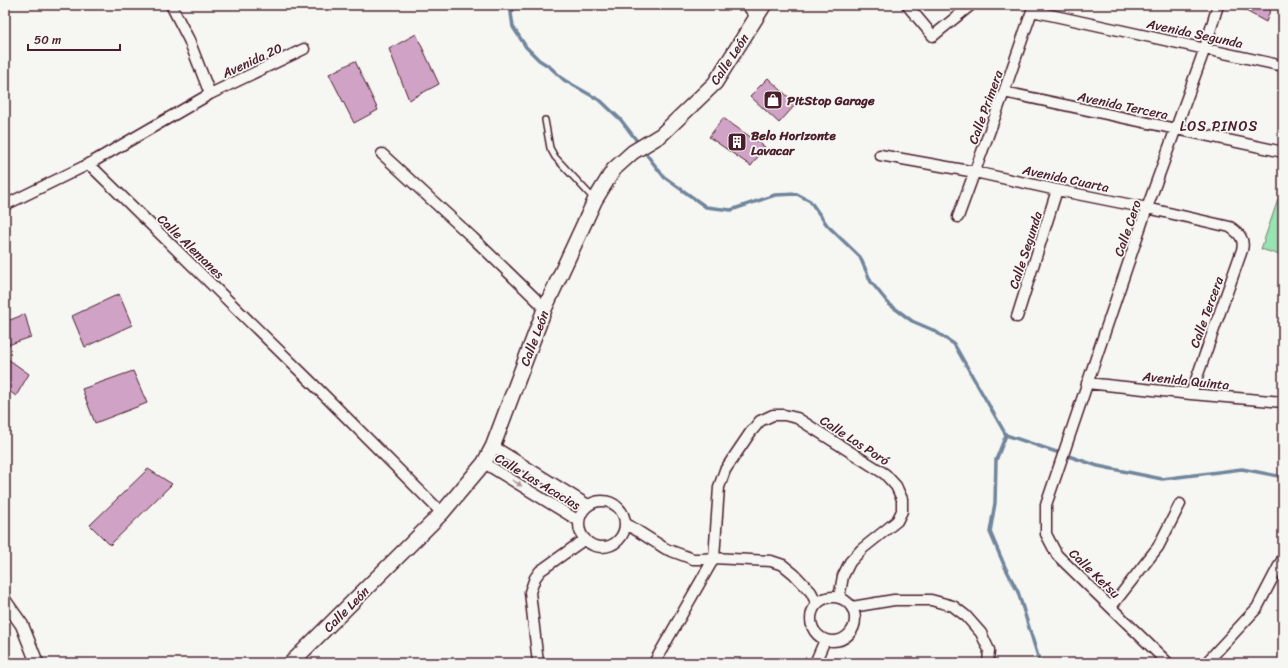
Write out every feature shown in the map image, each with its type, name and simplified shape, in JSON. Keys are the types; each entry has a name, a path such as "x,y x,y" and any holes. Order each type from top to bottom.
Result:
{"main road":[{"name":"Calle León","path":"291,663 442,513 484,463 493,446 545,308 595,200 614,168 633,152 661,135 715,83 764,5"}],"street":[{"path":"5,206 89,164 210,94 188,40 171,5"},
{"path":"747,5 757,18"},
{"path":"907,5 933,36 971,5"},
{"name":"Calle Cero","path":"1061,461 1147,208 1205,48 1218,5"},
{"name":"Avenida Segunda","path":"1033,8 1283,66"},
{"name":"Calle Primera","path":"958,217 1033,8"},
{"name":"Avenida 20","path":"210,94 304,49"},
{"name":"Avenida Tercera","path":"1004,92 1283,152"},
{"path":"382,154 545,308"},
{"name":"Avenida Cuarta","path":"880,154 975,172 1230,227 1242,238"},
{"name":"Calle Alemanes","path":"89,164 442,513"},
{"name":"Calle Segunda","path":"1017,317 1057,190"},
{"name":"Calle Tercera","path":"1191,394 1242,250 1242,238"},
{"name":"Avenida Quinta","path":"1087,383 1283,402"},
{"name":"Calle Los Poró","path":"714,558 719,487 725,470 760,421 773,416 784,415 797,418 885,474 896,486 902,499 902,511 897,521 862,549 850,562 843,576 839,598"},
{"name":"Calle Las Acacias","path":"493,446 588,505"},
{"name":"Calle Ketsu","path":"1061,461 1046,506 1046,534 1057,555 1168,663"},
{"name":"Calle Las Acacias","path":"484,463 579,521"},
{"name":"Calle Las Acacias","path":"585,539 579,528 579,521 588,505 595,502 610,502 616,505 624,517 625,523"},
{"path":"1111,607 1158,547 1180,504"},
{"path":"538,663 530,592 535,578 540,571 585,539 591,544 598,546 614,544 620,539 624,532 625,523 666,549 693,559 702,560 714,558 771,561 783,565 811,592 817,604"},
{"path":"654,663 714,558"},
{"path":"1206,663 1257,608 1283,558"},
{"path":"831,597 839,598 844,600 852,607 856,621 851,634 839,641 832,642 819,637 814,631 811,617 817,604 831,597"},
{"path":"852,607 894,600 931,600 953,606 966,616 981,633 989,650 988,663"},
{"path":"5,601 22,625 38,663"},
{"path":"815,663 825,640"}],"lane":[{"path":"545,120 550,148 555,157 595,200"}],"green space":[{"path":"1283,185 1283,256 1261,249"}],"building":[{"path":"1235,5 1272,5 1266,22"},
{"path":"416,34 439,84 409,100 389,49"},
{"path":"355,61 378,110 354,123 329,74"},
{"name":"PitStop Garage","path":"768,78 796,104 779,123 750,96"},
{"name":"Belo Horizonte Lavacar","path":"723,118 765,147 751,166 709,137"},
{"path":"119,294 132,325 85,347 72,316"},
{"path":"25,314 31,337 5,346 5,322"},
{"path":"5,357 29,374 16,396 5,388"},
{"path":"133,371 147,403 95,423 82,389"},
{"path":"148,469 172,484 110,545 90,525"}],"waterway":[{"path":"516,5 511,13 513,27 526,47 539,60 550,67 564,80 601,101 621,120 640,145"},
{"path":"643,150 664,177 706,207 731,210 775,195 797,194 810,201 827,225 860,257 871,282 889,304 912,321 933,330 954,344 1006,435 996,460 995,503 990,532 1005,567 1018,592 1040,663"},
{"path":"1006,435 1098,466 1162,479 1242,469 1283,477"}],"place":[{"name":"PitStop Garage","path":"773,100"},
{"name":"Belo Horizonte Lavacar","path":"737,142"}],"district":[{"name":"LOS PINOS","path":"1219,126"}]}
